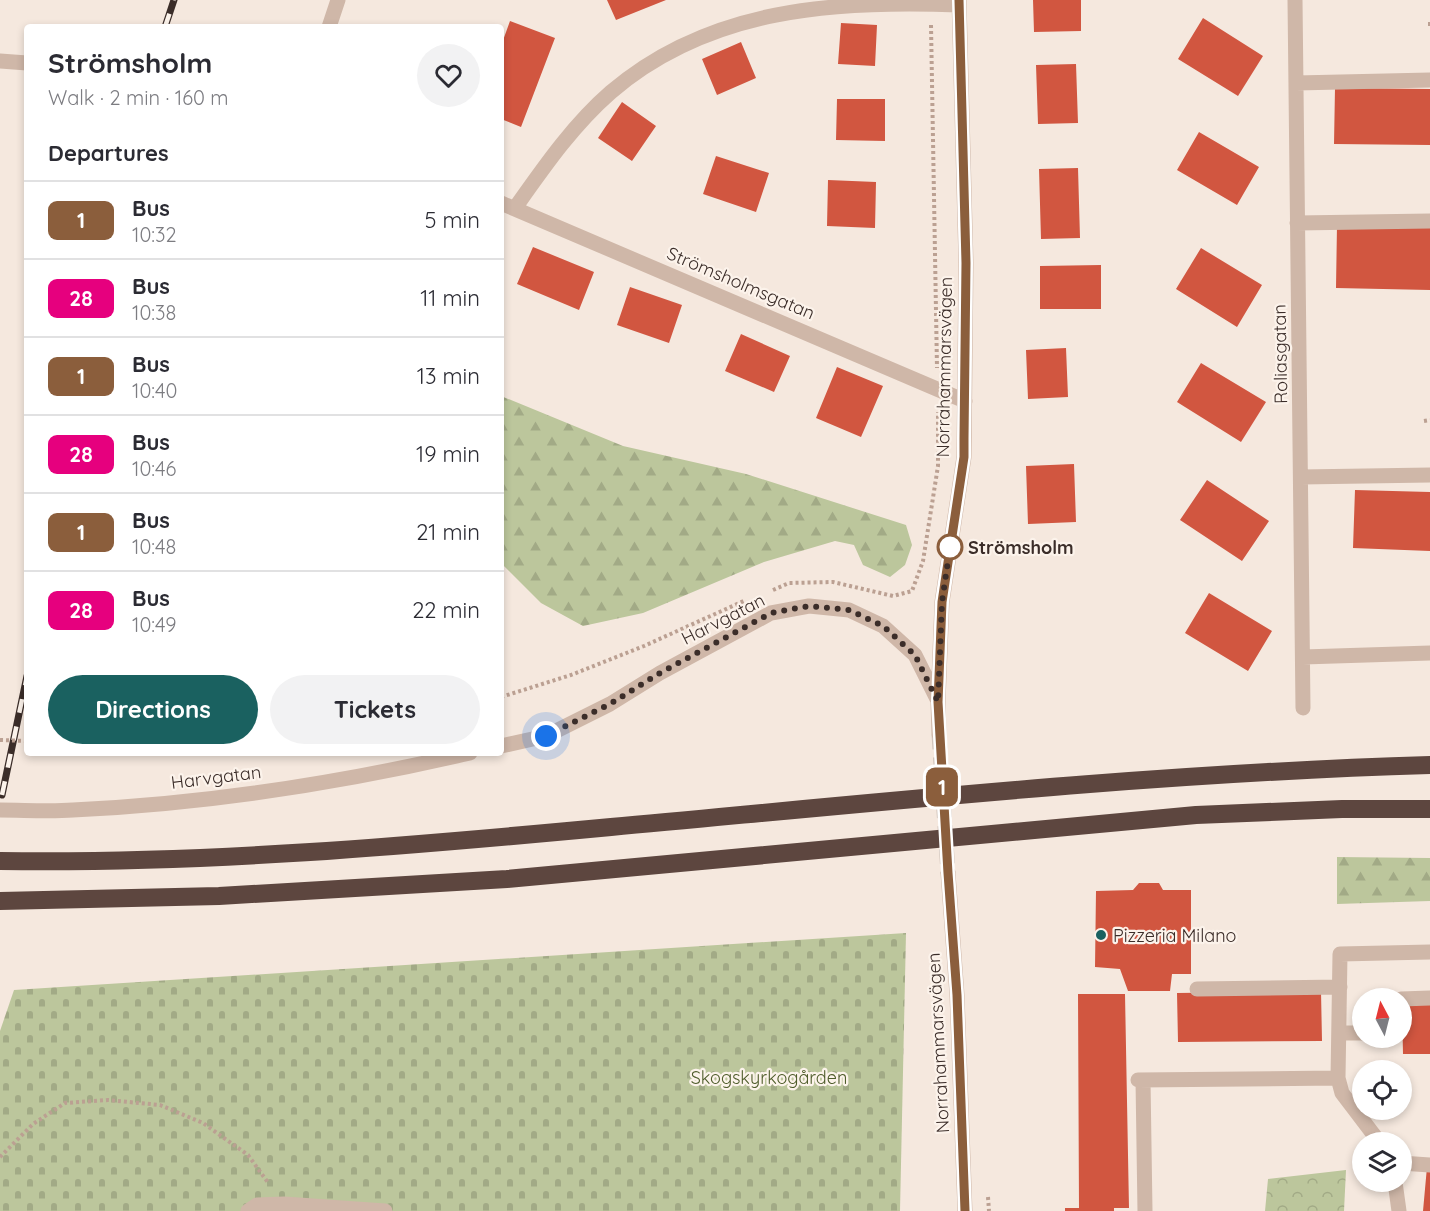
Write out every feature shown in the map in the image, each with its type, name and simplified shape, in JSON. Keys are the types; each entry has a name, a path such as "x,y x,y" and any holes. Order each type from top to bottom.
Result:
{"highway":[{"path":"0,861 207,857 357,850 1089,783 1338,768 1430,765"},
{"path":"0,901 219,896 507,879 1196,815 1342,809 1430,809"}],"street":[{"path":"330,24 338,0"},
{"name":"Roliasgatan","path":"1295,0 1304,708"},
{"path":"508,205 569,134 611,92 663,54 737,24 798,10 863,4 959,3"},
{"name":"Norrahammarsvägen","path":"939,734 942,602 964,457 966,263 959,3"},
{"path":"0,61 24,63"},
{"path":"1296,82 1430,80"},
{"name":"Strömsholmsgatan","path":"508,205 965,401"},
{"path":"1297,224 1430,221"},
{"path":"1301,477 1430,475"},
{"name":"Harvgatan","path":"504,745 546,736 610,704 660,673 771,613 809,606 849,610 883,626 915,655 938,702"},
{"path":"1303,657 1430,653"},
{"name":"Harvgatan","path":"0,810 72,810 232,797 457,756"},
{"name":"Norrahammarsvägen","path":"948,873 957,995 965,1211"},
{"path":"1373,1132 1342,1093 1338,1078 1340,954 1430,952"},
{"path":"1197,989 1340,987"},
{"path":"1412,999 1430,998"},
{"path":"1339,1033 1352,1033"},
{"path":"1145,1211 1141,1080 1338,1078"},
{"path":"1412,1164 1430,1166"},
{"path":"1396,1192 1399,1211"},
{"path":"248,1211 257,1205 284,1204 385,1211"}],"path":[{"path":"923,561 938,466 939,391 930,4"},
{"path":"1424,420 1430,420"},
{"path":"0,740 24,741"},
{"path":"0,1157 33,1124 65,1103 108,1100 160,1105 203,1124 248,1155 284,1204"}],"green space":[{"path":"504,397 623,446 746,474 906,525 912,545 905,565 890,577 863,565 854,545 835,541 764,562 643,613 583,626 541,603 504,566"},
{"path":"1337,857 1430,858 1430,901 1337,904"},
{"name":"Skogskyrkogården","path":"906,933 900,1211 0,1211 0,1031 14,990"},
{"path":"1346,1170 1344,1211 1265,1211 1268,1179"}],"building":[{"path":"607,0 666,0 616,20"},
{"path":"1033,0 1081,0 1081,31 1034,32"},
{"path":"1203,18 1263,56 1238,96 1178,59"},
{"path":"510,21 555,38 521,127 504,120 504,38"},
{"path":"841,23 877,25 875,66 838,64"},
{"path":"741,42 756,78 717,95 702,59"},
{"path":"1076,64 1078,123 1038,124 1036,65"},
{"path":"1335,88 1430,89 1430,145 1334,144"},
{"path":"837,99 885,99 885,141 836,140"},
{"path":"622,102 656,126 632,161 598,138"},
{"path":"1199,132 1259,167 1237,205 1177,170"},
{"path":"716,156 769,173 756,212 703,194"},
{"path":"1078,168 1080,238 1041,239 1039,169"},
{"path":"828,180 876,182 875,228 827,226"},
{"path":"1337,225 1430,227 1430,290 1336,288"},
{"path":"533,247 594,272 579,310 517,284"},
{"path":"1201,248 1262,285 1237,327 1176,289"},
{"path":"1101,265 1101,309 1040,309 1040,266"},
{"path":"630,287 682,305 669,343 617,325"},
{"path":"741,334 790,356 774,392 725,371"},
{"path":"1066,348 1068,397 1028,399 1026,350"},
{"path":"1201,363 1266,402 1241,442 1177,402"},
{"path":"837,367 883,386 861,437 816,418"},
{"path":"1074,464 1076,522 1028,524 1026,466"},
{"path":"1207,480 1269,521 1242,561 1180,520"},
{"path":"1355,490 1430,492 1430,551 1353,548"},
{"path":"1209,593 1272,631 1248,671 1185,633"},
{"path":"1139,883 1159,883 1163,890 1191,890 1191,974 1172,974 1170,991 1128,991 1120,969 1095,967 1096,891 1133,890"},
{"path":"1321,991 1322,1041 1178,1042 1177,993"},
{"path":"1078,994 1125,994 1129,1208 1114,1208 1114,1211 1065,1211 1065,1208 1079,1208"},
{"path":"1412,1004 1430,1004 1430,1054 1403,1054 1403,1048 1412,1048"},
{"path":"1427,1167 1430,1167 1430,1211 1423,1211"}],"tunnel":[{"path":"939,734 948,873"}],"railway":[{"path":"166,24 174,0"},
{"path":"2,795 24,690"}],"bus line":[{"name":"1","path":"959,0 966,263 964,457 942,602 938,702 957,995 965,1211"}],"place":[{"name":"Strömsholm","path":"950,547"},
{"name":"Pizzeria Milano","path":"1101,935"}],"route":[{"path":"546,736 610,704 660,673 771,613 809,606 849,610 883,626 915,655 938,702 942,602 950,547"}]}
